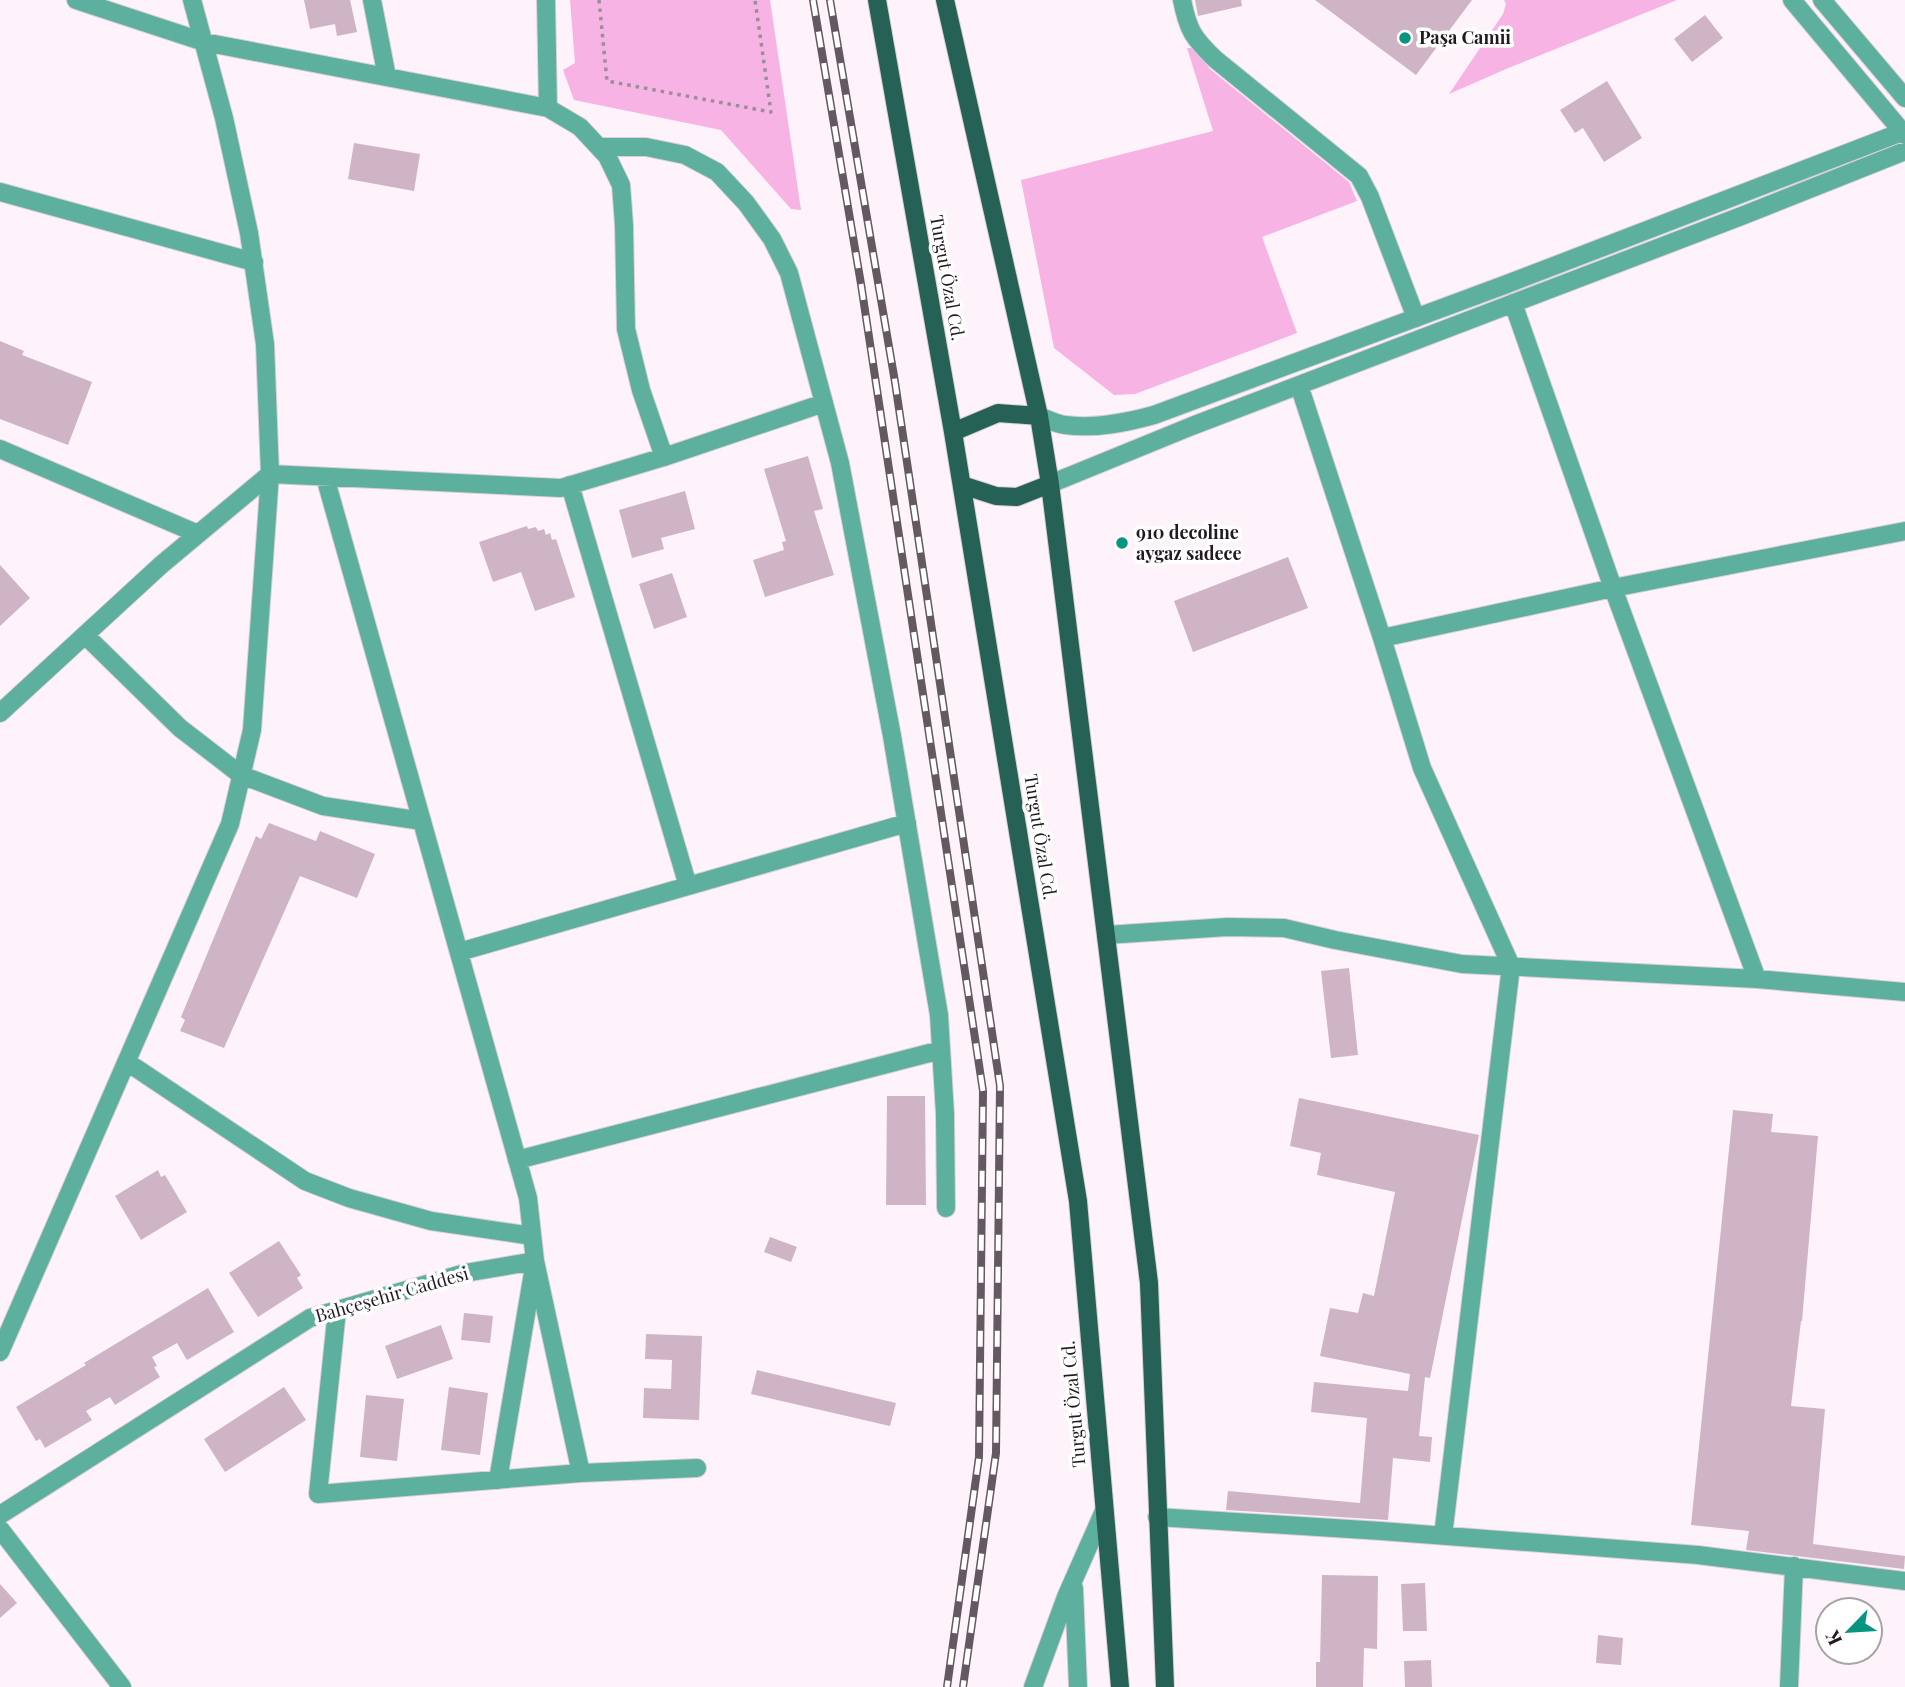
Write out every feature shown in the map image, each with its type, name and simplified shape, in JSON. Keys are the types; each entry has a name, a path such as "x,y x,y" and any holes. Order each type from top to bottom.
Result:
{"main road":[{"name":"Turgut Özal Cd.","path":"877,0 953,432 1078,1201 1120,1687"},
{"path":"945,0 1039,416 1050,484 1149,1283 1164,1687"},
{"path":"953,432 999,414 1039,416"},
{"path":"961,485 996,496 1017,498 1050,484"}],"street":[{"path":"76,0 204,42 548,108 580,127 607,156 621,185 625,328 641,390 664,457"},
{"path":"0,1352 230,824 252,730 270,474 265,344 249,233 225,118 192,0"},
{"path":"372,0 387,77"},
{"path":"546,0 548,108"},
{"path":"1182,0 1187,22 1196,41 1215,60 1359,176 1370,197 1416,318"},
{"path":"1039,416 1063,425 1125,423 1154,415 1904,133 1792,0"},
{"path":"1822,0 1905,98"},
{"path":"599,148 646,147 685,155 717,172 746,203 772,239 789,273 840,463 892,736 939,1015 945,1114 946,1208"},
{"path":"1050,484 1192,426 1905,151"},
{"path":"0,192 254,262"},
{"path":"1513,303 1613,588 1757,979"},
{"path":"1299,385 1422,768 1511,966 1443,1536"},
{"path":"0,713 161,565 270,474 561,488 664,457 824,403"},
{"path":"2,452 198,534"},
{"path":"324,477 528,1198 535,1261 581,1473"},
{"path":"570,485 688,886"},
{"path":"1382,638 1613,588 1905,531"},
{"path":"85,635 180,728 241,775 323,806 422,821"},
{"path":"459,952 906,823"},
{"path":"1106,935 1227,927 1284,928 1462,964 1757,979 1905,992"},
{"path":"517,1160 941,1050"},
{"path":"127,1062 305,1181 349,1198 431,1221 532,1236"},
{"path":"498,1479 535,1261"},
{"name":"Bahçeşehir Caddesi","path":"0,1515 310,1318 465,1273 535,1261"},
{"path":"337,1310 318,1494 581,1473 697,1468"},
{"path":"1033,1687 1073,1581 1104,1511"},
{"path":"1157,1517 1698,1555 1905,1581"},
{"path":"0,1529 122,1687"},
{"path":"1789,1687 1794,1566"},
{"path":"1073,1581 1078,1687"}],"path":[{"path":"599,0 607,81 771,113 755,0"}],"shaded area":[{"path":"570,0 770,0 801,210 791,209 721,130 574,100 563,70 575,63"},
{"path":"1504,0 1677,0 1449,94 1503,14 1506,4"},
{"path":"1187,48 1194,48 1210,69 1349,182 1357,201 1262,237 1297,333 1135,394 1114,395 1054,348 1021,180 1213,131"}],"building":[{"path":"304,0 350,0 357,32 337,36 335,24 310,29"},
{"path":"1195,0 1241,0 1242,6 1198,16"},
{"name":"Paşa Camii","path":"1315,0 1472,0 1416,75"},
{"path":"1705,15 1723,38 1692,62 1674,39"},
{"path":"1607,81 1642,138 1604,162 1583,128 1575,133 1560,110"},
{"path":"354,143 420,154 414,191 348,179"},
{"path":"0,341 24,351 22,355 92,382 68,445 0,419"},
{"path":"808,456 823,509 814,511 834,575 765,597 753,560 784,550 782,542 786,541 764,469"},
{"path":"685,491 695,529 661,538 664,549 632,558 619,510"},
{"path":"527,526 528,529 536,527 538,531 544,529 546,535 550,533 552,540 556,539 575,597 535,611 521,572 493,582 479,542"},
{"path":"1288,557 1308,608 1193,652 1174,601"},
{"path":"0,565 30,598 0,626"},
{"path":"672,573 687,617 654,629 639,584"},
{"path":"269,823 316,841 320,831 375,854 357,898 300,876 224,1048 180,1031 185,1020 181,1017 256,836 261,839"},
{"path":"1349,968 1358,1055 1331,1058 1321,971"},
{"path":"887,1096 925,1096 926,1205 886,1205"},
{"path":"1299,1098 1479,1135 1430,1378 1425,1377 1419,1436 1432,1437 1430,1462 1393,1458 1388,1520 1226,1510 1228,1491 1360,1503 1367,1418 1311,1412 1314,1382 1408,1391 1410,1374 1320,1356 1330,1308 1358,1313 1363,1293 1374,1296 1395,1192 1317,1175 1321,1153 1290,1146"},
{"path":"1733,1110 1773,1114 1771,1132 1818,1136 1802,1321 1791,1406 1825,1409 1813,1544 1905,1556 1904,1569 1746,1550 1749,1531 1691,1525"},
{"path":"158,1170 161,1177 165,1175 187,1212 141,1240 115,1196"},
{"path":"770,1237 797,1247 791,1262 764,1252"},
{"path":"279,1241 301,1275 297,1278 303,1288 258,1317 229,1273"},
{"path":"208,1288 234,1332 187,1360 177,1343 152,1357 160,1377 115,1405 110,1397 86,1411 92,1420 45,1448 40,1439 36,1441 16,1407"},
{"path":"464,1313 493,1316 490,1343 461,1340"},
{"path":"441,1325 453,1359 397,1379 385,1346"},
{"path":"646,1334 702,1336 699,1420 643,1418 644,1388 671,1389 672,1360 645,1359"},
{"path":"757,1370 896,1403 890,1426 751,1394"},
{"path":"284,1387 306,1420 225,1472 204,1439"},
{"path":"449,1387 488,1393 480,1455 441,1450"},
{"path":"366,1395 404,1399 397,1461 360,1457"},
{"path":"1322,1575 1378,1576 1377,1649 1364,1648 1363,1687 1316,1687 1316,1662 1320,1662"},
{"path":"1425,1583 1427,1631 1403,1631 1401,1584"},
{"path":"0,1584 17,1603 0,1618"},
{"path":"1598,1635 1623,1638 1621,1665 1596,1663"},
{"path":"1431,1660 1432,1687 1405,1687 1404,1661"}],"railway":[{"path":"813,0 861,284 983,1091 979,1457 947,1687"},
{"path":"830,0 895,382 1000,1086 996,1453 963,1687"}],"place":[{"name":"Paşa Camii","path":"1405,38"},
{"name":"910 decoline aygaz sadece","path":"1122,543"}]}
